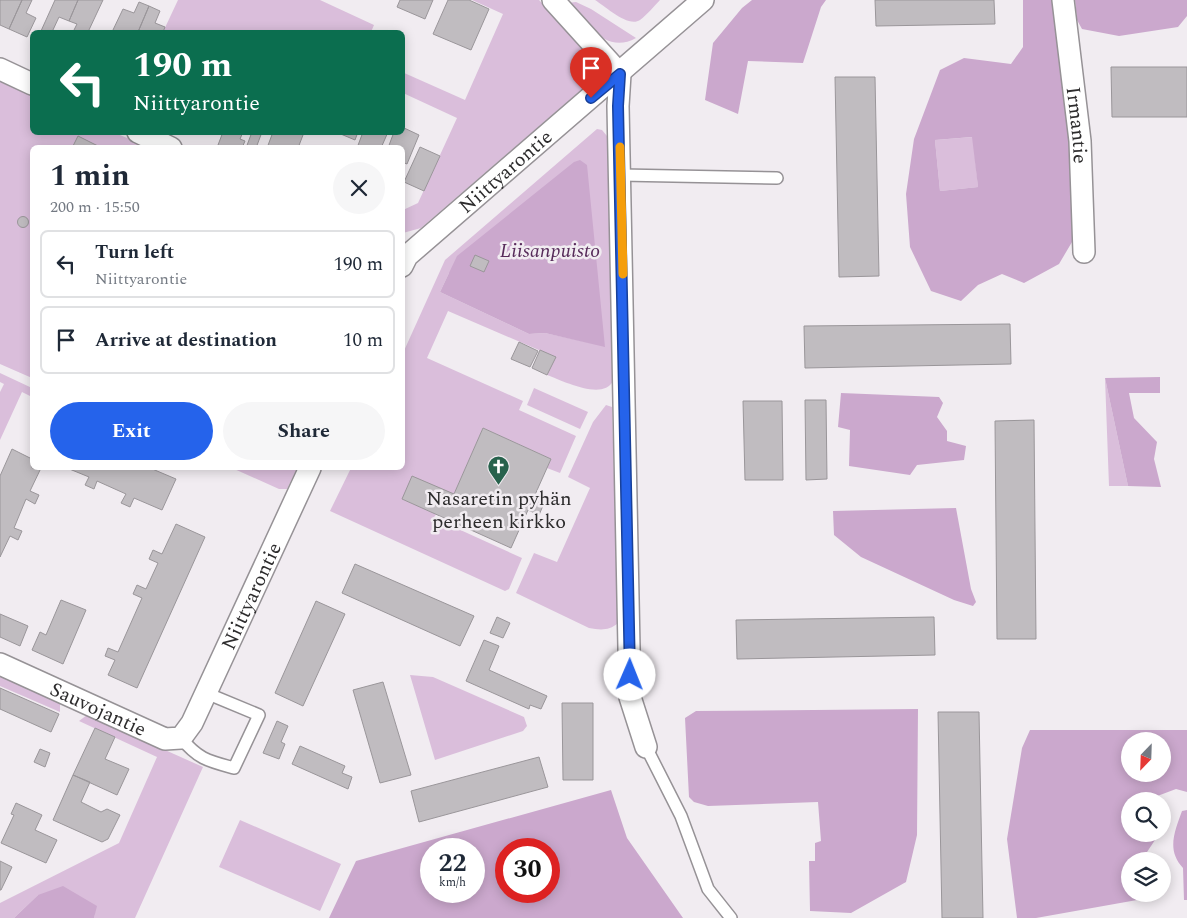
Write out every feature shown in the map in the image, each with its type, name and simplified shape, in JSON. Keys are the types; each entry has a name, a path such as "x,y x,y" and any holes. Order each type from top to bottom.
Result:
{"street":[{"path":"553,0 620,74 620,175 630,697 646,747"},
{"name":"Niittyarontie","path":"405,258 620,74 650,44 702,0"},
{"name":"Irmantie","path":"1063,0 1080,141 1084,252"},
{"path":"0,69 30,83"},
{"path":"144,135 165,145"},
{"name":"Niittyarontie","path":"186,730 206,693 309,470"},
{"name":"Sauvojantie","path":"0,664 165,739 186,730"}],"lane":[{"path":"620,175 777,178"},
{"path":"186,730 193,753 211,762 234,768 259,715 206,693"},
{"path":"646,747 681,816 708,889 732,918"}],"green space":[{"path":"178,0 320,0 374,25 372,30 164,30"},
{"path":"472,0 539,0 592,56 594,65 588,84 421,228 405,232 405,209 418,203 457,118 405,94 405,73 465,100 503,14"},
{"path":"595,0 660,0 643,18 635,22 623,19"},
{"path":"752,0 826,0 821,7 803,63 748,61 738,114 705,100 713,43 742,8"},
{"path":"1023,0 1054,0 1072,169 1072,242 1059,264 1024,283 1002,274 978,285 961,301 931,291 910,247 906,194 914,139 940,70 964,58 1011,64 1023,47","holes":["972,137 978,187 940,191 935,140"]},
{"path":"1075,0 1187,0 1187,16 1178,27 1119,36 1082,29 1077,20"},
{"path":"576,2 591,9 636,38 615,43 606,40 589,27 567,3"},
{"path":"0,82 30,95 30,135 120,135 144,145 30,145 30,377 0,364"},
{"path":"597,129 602,130 607,136 609,145 613,381 608,387 592,389 572,385 547,375 555,357 448,311 427,358 523,401 519,410 576,436 560,473 547,468 551,459 483,428 454,494 402,499 436,514 434,518 522,558 509,589 505,591 330,511 350,470 405,470 405,349 445,260","holes":["449,273 605,346 545,333 529,334 440,292"]},
{"path":"973,137 978,187 940,191 935,140"},
{"name":"Liisanpuisto","path":"580,160 587,165 605,347 545,333 529,334 440,292 457,256 574,162"},
{"path":"0,373 30,387 30,396 22,392 0,440 0,392 4,384 0,382"},
{"path":"1160,377 1160,393 1129,393 1134,418 1157,442 1154,459 1161,487 1128,486 1105,378"},
{"path":"1105,378 1128,486 1109,486"},
{"path":"534,388 588,412 580,429 527,405"},
{"path":"841,393 939,397 943,403 937,417 947,431 947,441 966,446 964,460 917,465 910,475 849,466 850,430 838,427"},
{"path":"606,405 612,407 618,623 608,629 601,629 589,628 516,593 534,553 557,562 590,488 568,477 593,422"},
{"path":"236,470 296,470 287,489 279,489"},
{"path":"956,508 971,589 976,602 973,606 954,600 861,557 834,535 833,511"},
{"path":"410,675 433,677 524,717 527,726 523,731 435,760"},
{"path":"0,676 60,703 60,712 0,686"},
{"path":"918,709 917,835 906,882 851,913 810,911 809,861 815,861 815,843 821,841 818,802 708,806 694,802 689,797 685,718 696,711"},
{"path":"87,715 203,767 135,918 94,918 96,906 38,895 14,918 0,918 0,903 119,843 157,757 79,721"},
{"path":"1030,730 1187,730 1187,792 1176,789 1168,792 1121,792 1121,842 1154,842 1147,852 1121,852 1121,902 1126,902 1036,918 1017,918 1007,839 1022,748"},
{"path":"611,790 627,838 683,918 329,918 356,861 420,843 420,903 485,903 485,838 439,838"},
{"path":"1187,810 1187,900 1184,900 1183,868 1178,861 1173,847 1182,811"},
{"path":"240,820 341,864 320,911 219,867"},
{"path":"63,886 97,906 94,918 14,918 38,895"}],"building":[{"path":"0,0 22,0 9,29 0,25"},
{"path":"22,0 32,0 26,13 36,18 27,37 9,29"},
{"path":"55,0 78,0 69,21 59,17 53,30 41,30"},
{"path":"78,0 103,0 89,30 74,30 77,24 69,21"},
{"path":"400,0 433,0 425,19 397,7"},
{"path":"448,0 469,0 489,9 471,50 433,34"},
{"path":"875,0 994,0 995,24 876,26"},
{"path":"139,2 149,6 139,30 113,30 123,9 134,13"},
{"path":"149,6 160,11 155,23 165,27 164,30 139,30"},
{"path":"1111,67 1187,67 1187,117 1112,117"},
{"path":"835,77 875,77 879,276 839,277"},
{"path":"405,128 419,135 407,164 405,163 405,145 389,145 393,135 405,135"},
{"path":"222,135 242,135 240,139 245,141 243,145 218,145"},
{"path":"251,135 261,135 257,145 247,145"},
{"path":"272,135 303,135 299,145 268,145"},
{"path":"343,135 357,135 355,140"},
{"path":"362,135 387,135 382,145 358,145"},
{"path":"78,136 96,145 74,145"},
{"path":"420,147 440,156 424,191 405,182"},
{"path":"21,217 25,217 28,222 27,226 21,227 18,224 18,220"},
{"path":"475,255 489,261 484,272 470,266"},
{"path":"1010,324 1011,364 805,368 804,326"},
{"path":"519,342 538,351 530,367 511,359"},
{"path":"540,350 556,357 547,375 532,368"},
{"path":"805,400 826,400 827,479 806,480"},
{"path":"743,401 782,401 783,480 745,480"},
{"path":"1034,420 1036,639 997,639 995,421"},
{"name":"Nasaretin pyhän perheen kirkko","path":"483,428 551,459 534,497 545,501 539,515 528,510 511,548 402,499 412,476 454,494"},
{"path":"12,449 30,458 30,470 40,470 30,491 39,495 35,504 26,499 14,528 22,531 18,540 10,536 0,557 0,476"},
{"path":"72,470 155,470 176,479 162,510 134,498 130,507 121,503 126,494 97,481 94,489 85,485 89,477"},
{"path":"176,524 205,537 137,688 108,675 115,660 105,656 108,648 118,652 142,598 133,594 137,585 146,589 158,563 149,559 153,550 162,554"},
{"path":"355,564 474,616 460,646 342,593"},
{"path":"61,600 86,610 63,664 32,650 40,632 46,635"},
{"path":"316,601 345,614 303,706 275,693"},
{"path":"0,614 28,626 20,646 0,637"},
{"path":"497,617 510,623 503,638 490,633"},
{"path":"934,617 935,655 737,659 736,620"},
{"path":"484,640 499,646 489,670 547,696 541,709 530,705 529,709 466,681"},
{"path":"383,682 411,775 380,783 353,690"},
{"path":"0,688 59,714 51,732 0,709"},
{"path":"562,703 593,703 593,780 563,780"},
{"path":"938,712 979,712 983,918 942,918"},
{"path":"277,721 288,726 281,742 285,744 279,759 263,753"},
{"path":"95,728 115,737 105,759 129,769 117,795 73,775"},
{"path":"300,746 345,766 342,773 352,777 348,789 292,764"},
{"path":"40,749 50,753 45,767 34,762"},
{"path":"539,757 548,787 419,822 411,791"},
{"path":"73,775 90,782 81,802 101,812 107,809 120,815 108,839 102,842 53,820"},
{"path":"16,803 42,815 35,830 57,840 46,863 1,843 14,815 11,814"},
{"path":"0,861 12,867 1,890 0,890"}],"slow traffic":[{"path":"620,147 623,274"}],"place":[{"name":"Nasaretin pyhän perheen kirkko","path":"499,485"}],"route":[{"path":"591,98 620,74 618,106 630,675"}]}
